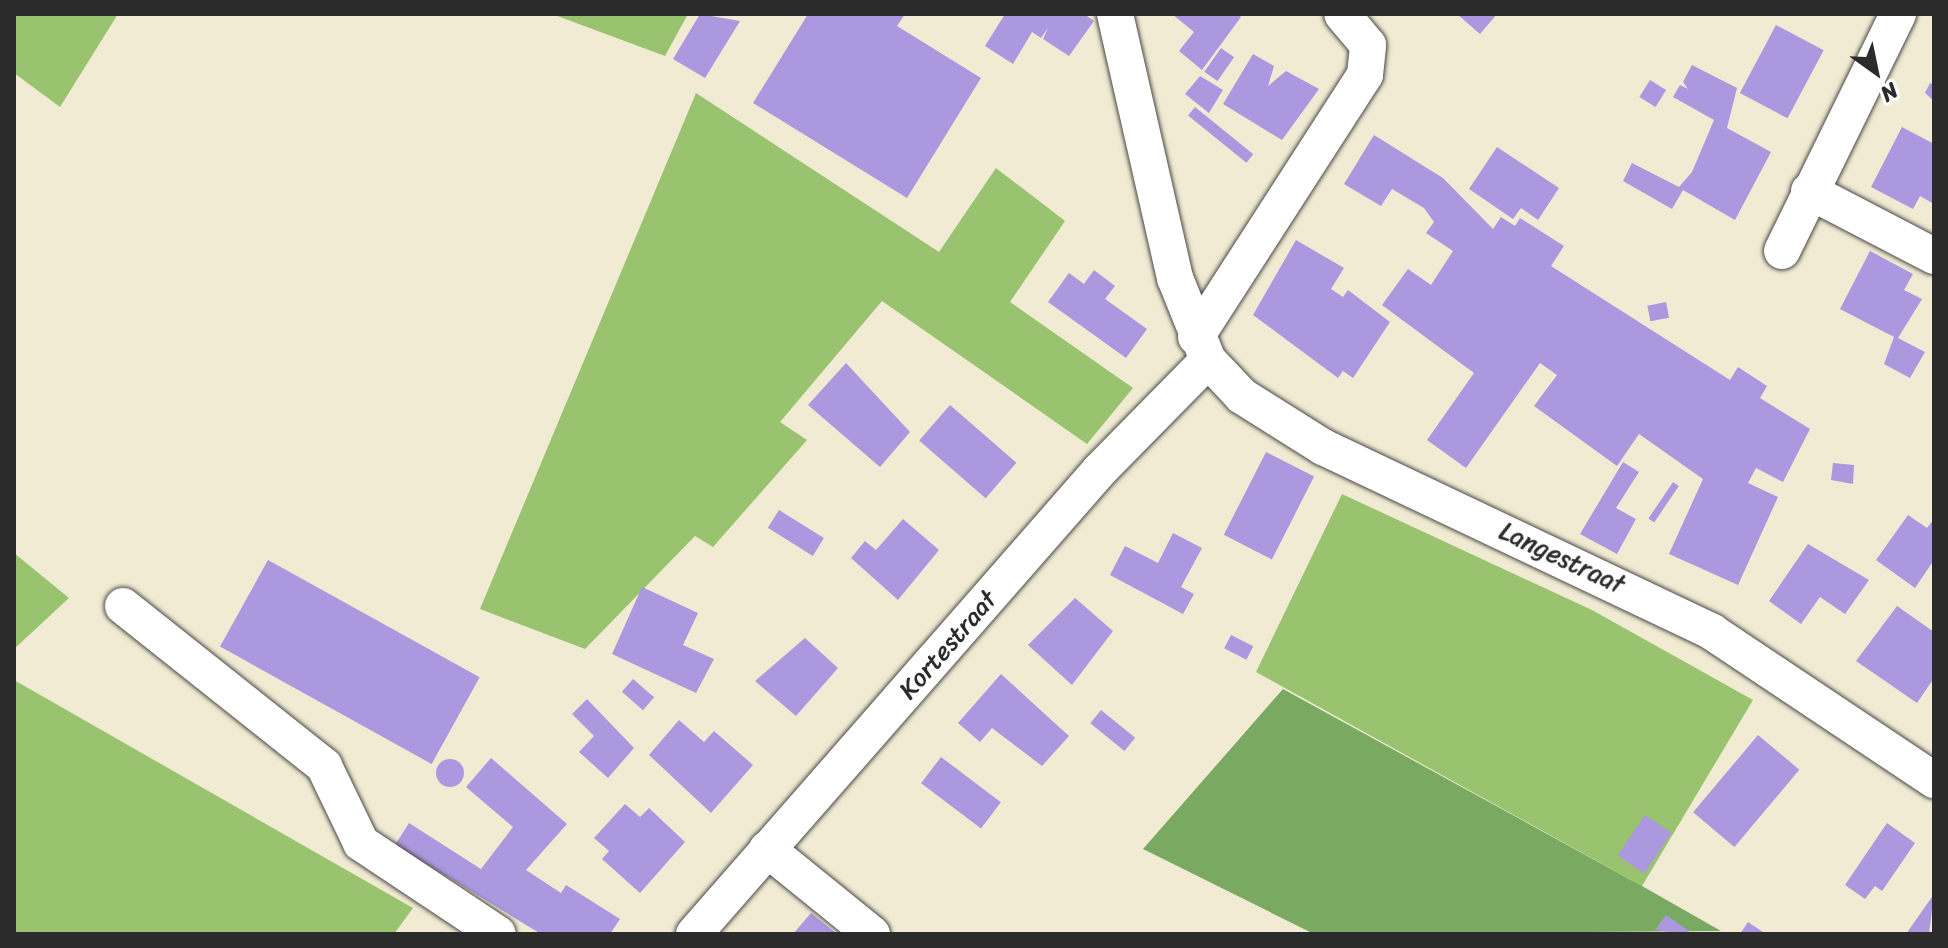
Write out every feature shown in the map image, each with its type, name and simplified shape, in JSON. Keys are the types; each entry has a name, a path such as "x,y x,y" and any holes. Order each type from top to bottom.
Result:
{"street":[{"name":"Langestraat","path":"1115,14 1175,278 1202,349 1242,396 1323,447 1712,632 1934,780"},
{"path":"1202,349 1365,75 1368,45 1342,14"},
{"path":"1782,251 1898,14"},
{"path":"1809,191 1934,256"},
{"name":"Kortestraat","path":"694,934 1202,349"},
{"path":"123,606 324,766 361,843 498,934"},
{"path":"767,849 872,934"}],"green space":[{"path":"14,14 118,14 60,107 14,73"},
{"path":"552,14 688,14 665,56"},
{"path":"696,93 939,252 996,168 1065,221 1010,302 1133,388 1087,444 882,301 780,422 807,440 713,547 695,536 585,649 480,609"},
{"path":"1342,494 1592,610 1753,700 1642,886 1256,672"},
{"path":"14,553 69,598 14,649"},
{"path":"14,680 413,908 394,934 14,934"},
{"path":"1283,689 1721,931 1314,934 1143,849"}],"building":[{"path":"700,14 740,21 705,78 673,59"},
{"path":"808,14 905,14 897,26 981,78 907,198 753,103"},
{"path":"1005,14 1084,14 1094,21 1069,56 1043,39 1048,28 1041,38 1032,32 1013,64 985,46"},
{"path":"1172,14 1238,14 1241,17 1202,70 1179,51 1194,32"},
{"path":"1457,14 1497,14 1480,34"},
{"path":"1776,25 1824,50 1788,118 1740,93"},
{"path":"1221,48 1234,57 1217,81 1204,72"},
{"path":"1253,54 1274,66 1268,86 1286,71 1319,89 1282,140 1223,104"},
{"path":"1692,65 1737,88 1727,128 1771,152 1735,220 1683,190 1672,209 1623,181 1632,163 1679,187 1692,172 1714,120 1673,97 1680,85 1688,89 1683,82"},
{"path":"1200,76 1223,90 1209,113 1185,94"},
{"path":"1650,80 1666,90 1656,107 1639,97"},
{"path":"1930,83 1934,85 1934,101 1925,93"},
{"path":"1195,107 1253,154 1246,163 1188,116"},
{"path":"1902,127 1934,144 1934,204 1920,196 1913,209 1871,187"},
{"path":"1374,135 1443,178 1493,229 1501,217 1515,226 1520,218 1564,246 1551,266 1730,380 1738,367 1767,386 1760,398 1810,429 1783,482 1756,468 1748,483 1778,497 1738,585 1669,554 1703,479 1639,434 1617,466 1534,406 1557,375 1540,363 1466,468 1427,440 1474,373 1382,305 1408,269 1431,285 1453,251 1426,233 1434,222 1424,208 1392,189 1381,206 1344,184"},
{"path":"1497,147 1559,188 1538,220 1521,208 1513,219 1469,189"},
{"path":"1296,240 1344,268 1331,289 1343,297 1348,290 1390,322 1353,378 1343,371 1338,378 1253,315"},
{"path":"1870,251 1913,274 1904,290 1922,299 1898,338 1925,352 1910,378 1884,364 1894,337 1840,309"},
{"path":"1094,270 1115,286 1105,299 1147,329 1126,358 1048,302 1069,273 1084,284"},
{"path":"1666,302 1669,318 1650,321 1647,306"},
{"path":"846,363 910,432 880,467 808,405"},
{"path":"950,405 1016,463 986,498 919,440"},
{"path":"1266,452 1314,477 1272,559 1224,535"},
{"path":"1623,462 1639,472 1616,508 1636,519 1617,554 1580,534"},
{"path":"1833,463 1854,465 1853,484 1831,480"},
{"path":"1673,482 1679,486 1654,522 1648,518"},
{"path":"779,510 824,538 813,556 768,528"},
{"path":"1908,515 1927,528 1934,519 1934,560 1915,588 1876,560"},
{"path":"903,519 939,550 898,600 851,558 865,541 876,550"},
{"path":"1173,533 1202,548 1181,587 1194,594 1183,614 1110,575 1125,546 1158,563"},
{"path":"1808,544 1869,580 1845,614 1820,597 1801,624 1769,601"},
{"path":"268,560 480,677 432,764 220,647"},
{"path":"642,587 698,613 683,645 714,659 696,693 612,654"},
{"path":"1075,598 1113,631 1072,685 1028,645"},
{"path":"1897,606 1934,632 1934,678 1917,703 1856,661"},
{"path":"1231,635 1253,646 1246,660 1224,648"},
{"path":"805,638 838,668 796,716 755,681"},
{"path":"1001,674 1069,736 1042,766 992,728 980,742 958,723"},
{"path":"633,679 654,697 643,710 622,692"},
{"path":"587,699 634,748 608,778 579,752 594,736 572,714"},
{"path":"1101,710 1135,738 1124,751 1090,723"},
{"path":"679,720 704,742 714,731 753,765 711,813 649,755"},
{"path":"1758,735 1799,770 1734,847 1693,812"},
{"path":"941,757 1001,802 981,828 921,783"},
{"path":"491,758 567,824 526,870 561,893 566,885 620,919 610,934 541,934 395,845 409,823 481,869 513,827 466,787"},
{"path":"450,759 460,763 464,773 460,783 450,787 440,783 436,773 440,763"},
{"path":"625,804 640,817 649,808 685,842 640,893 602,859 609,851 594,838"},
{"path":"1645,815 1672,833 1644,874 1618,856"},
{"path":"1887,823 1915,843 1882,891 1875,886 1865,899 1845,885"},
{"path":"1934,894 1929,934 1906,934"},
{"path":"811,913 837,934 793,934"},
{"path":"1666,915 1689,931 1687,934 1655,930"},
{"path":"1748,922 1766,934 1740,934"}]}
